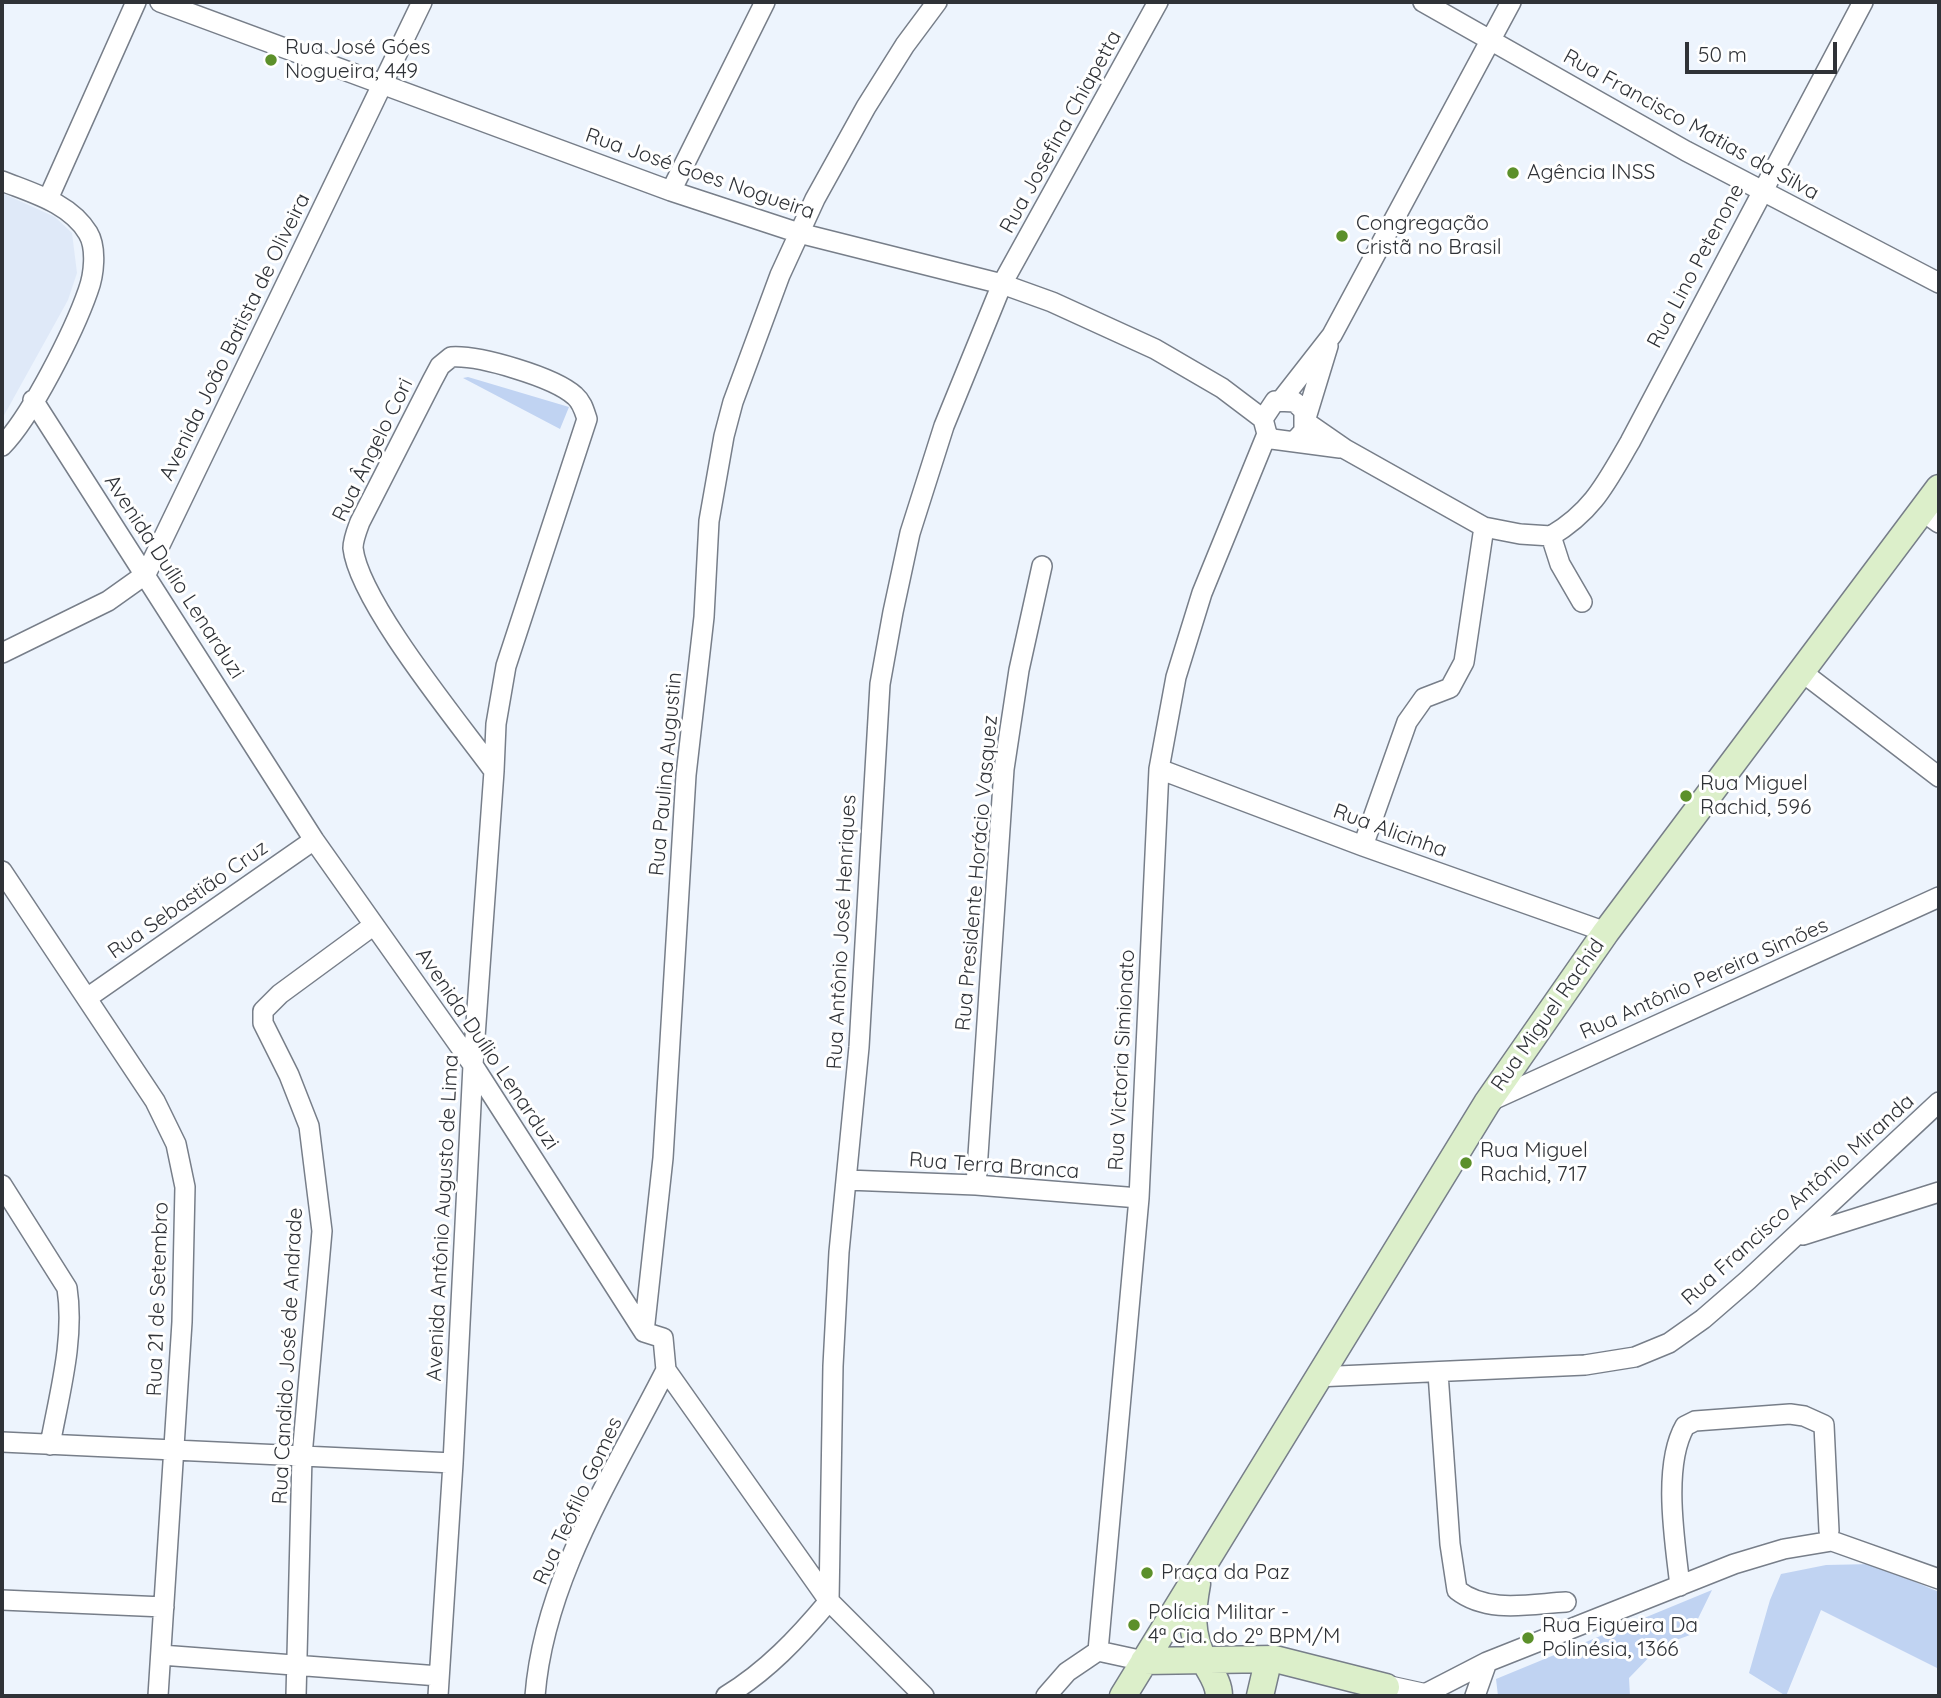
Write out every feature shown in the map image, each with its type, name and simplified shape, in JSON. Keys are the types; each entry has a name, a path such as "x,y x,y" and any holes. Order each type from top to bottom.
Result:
{"main road":[{"name":"Rua Miguel Rachid","path":"1123,1696 1316,1377 1487,1103 1606,932 1802,672 1931,517 1939,488"},
{"name":"Rua Miguel Rachid","path":"1200,1572 1192,1612 1194,1634 1202,1658 1214,1676 1219,1696"},
{"path":"1144,1661 1202,1658 1275,1659 1386,1687"},
{"path":"1260,1696 1267,1666 1275,1659"},
{"path":"1342,1696 1386,1687"}],"street":[{"path":"48,199 136,2"},
{"name":"Rua José Goes Nogueira","path":"160,2 671,191 799,233 1002,284 1052,302 1155,349 1222,388 1265,427"},
{"name":"Avenida João Batista de Oliveira","path":"2,653 108,601 146,574 422,2"},
{"path":"671,191 765,2"},
{"name":"Rua Paulina Augustin","path":"644,1332 663,1158 685,775 704,617 709,521 733,402 799,233 866,107 905,45 937,2"},
{"name":"Rua Josefina Chiapetta","path":"1002,284 1158,2"},
{"name":"Rua Francisco Matias da Silva","path":"1423,2 1761,190 1939,283"},
{"path":"1247,485 1304,431 1332,335 1511,2"},
{"name":"Rua Lino Petenone","path":"1551,536 1577,520 1601,491 1630,442 1761,190 1863,2"},
{"path":"2,181 48,199 72,214 89,234 94,261 89,289 33,400 2,446"},
{"name":"Rua Antônio José Henriques","path":"829,1601 833,1366 839,1252 859,1047 880,684 910,533 944,426 1002,284"},
{"path":"1247,485 1265,427 1278,400 1332,335"},
{"name":"Rua Ângelo Cori","path":"494,771 381,612 356,563 353,545 360,522 432,380 440,366 451,357 483,360 562,386 577,397 584,407 587,419"},
{"name":"Rua José Goes Nogueira","path":"1222,388 1278,400"},
{"name":"Avenida Duílio Lenarduzi","path":"33,400 314,840 473,1065 644,1332 663,1338 666,1370 829,1601 924,1696"},
{"path":"1278,400 1300,405 1306,420 1345,449 1484,527 1520,534 1551,536 1560,564 1582,602"},
{"name":"Avenida Antônio Augusto de Lima","path":"438,1686 453,1463 473,1065 496,724 506,666 587,419"},
{"path":"1265,427 1290,442 1345,449"},
{"name":"Rua Victoria Simionato","path":"1098,1651 1139,1198 1159,769 1176,677 1202,593 1247,485"},
{"path":"1363,846 1407,722 1419,704 1433,693 1450,688 1464,662 1484,527"},
{"name":"Rua Presidente Horácio Vasquez","path":"976,1185 1004,769 1019,670 1042,566"},
{"path":"1802,672 1939,777"},
{"name":"Rua Alicinha","path":"1159,769 1363,846 1606,932"},
{"name":"Rua Sebastião Cruz","path":"87,998 314,840"},
{"name":"Rua 21 de Setembro","path":"2,871 155,1101 176,1144 185,1188 185,1242 174,1449 158,1696"},
{"name":"Rua Antônio Pereira Simões","path":"1487,1103 1939,897"},
{"name":"Rua Candido José de Andrade","path":"296,1696 302,1456 322,1231 309,1126 289,1074 263,1023 263,1011 281,994 374,925"},
{"name":"Rua Francisco Antônio Miranda","path":"1316,1377 1586,1365 1635,1357 1669,1343 1703,1320 1797,1237 1939,1102"},
{"name":"Rua Terra Branca","path":"847,1180 976,1185 1139,1198"},
{"path":"2,1185 67,1288 70,1307 63,1373 50,1445"},
{"path":"1797,1237 1939,1192"},
{"name":"Rua Teófilo Gomes","path":"535,1696 543,1641 567,1569 666,1370"},
{"path":"1438,1373 1450,1544 1457,1590 1471,1601 1493,1605 1566,1602"},
{"path":"1680,1586 1675,1543 1674,1458 1685,1426 1695,1421 1790,1414 1816,1420 1824,1425 1827,1433 1829,1531"},
{"path":"2,1442 453,1463"},
{"path":"1386,1687 1425,1695 1487,1662 1680,1586 1772,1553 1832,1541 1939,1579"},
{"path":"2,1600 164,1607"},
{"path":"726,1696 757,1677 803,1633 829,1601"},
{"path":"1046,1696 1067,1672 1098,1651 1144,1661"},
{"path":"161,1655 297,1666 438,1686"},
{"path":"1475,1696 1487,1662"}],"shaded area":[{"path":"2,193 55,217 72,233 77,273 68,300 2,419"},
{"path":"468,377 569,407 560,429 463,378"},
{"path":"1873,1564 1939,1592 1939,1669 1821,1610 1786,1696 1749,1673 1770,1600 1781,1574 1826,1565"},
{"path":"1712,1590 1690,1635 1660,1646 1629,1678 1630,1696 1498,1696 1496,1679"}],"place":[{"name":"Rua José Góes Nogueira, 449","path":"271,60"},
{"name":"Agência INSS","path":"1513,173"},
{"name":"Congregação Cristã no Brasil","path":"1342,236"},
{"name":"Rua Miguel Rachid, 596","path":"1686,796"},
{"name":"Rua Miguel Rachid, 717","path":"1466,1163"},
{"name":"Praça da Paz","path":"1147,1573"},
{"name":"Polícia Militar - 4ª Cia. do 2º BPM/M","path":"1134,1625"},
{"name":"Rua Figueira Da Polinésia, 1366","path":"1528,1638"}]}
